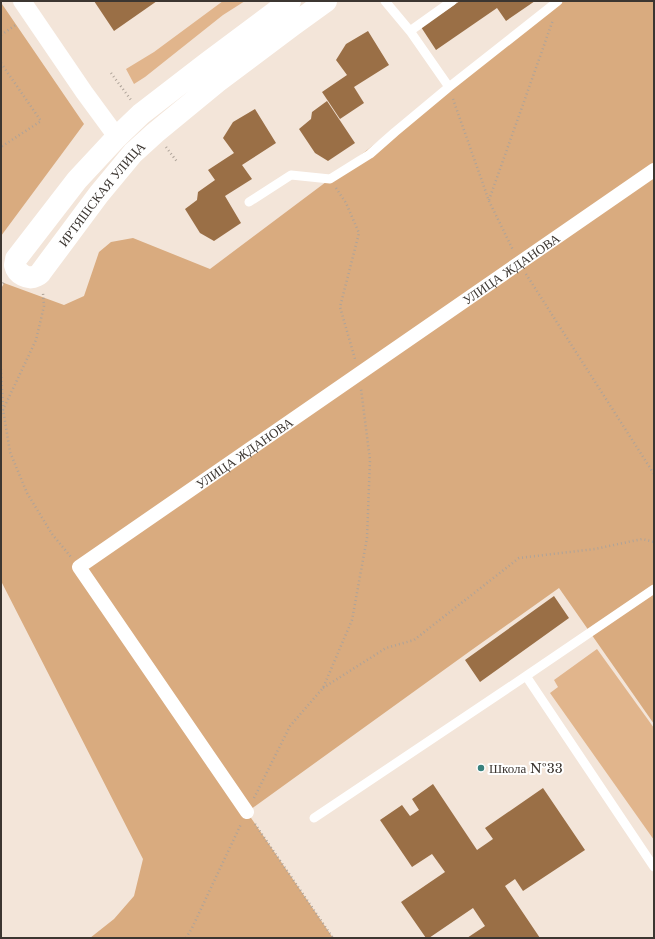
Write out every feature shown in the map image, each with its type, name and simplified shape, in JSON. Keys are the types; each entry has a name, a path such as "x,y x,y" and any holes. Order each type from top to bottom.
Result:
{"street":[{"name":"ИРТЯШСКАЯ УЛИЦА","path":"22,1 84,92 117,137"},
{"name":"ИРТЯШСКАЯ УЛИЦА","path":"290,1 141,114 117,137 77,180 16,259 15,265 23,276 36,277 41,272 99,194 133,153 155,133 217,82 326,1"},
{"path":"117,137 133,153"},
{"name":"УЛИЦА ЖДАНОВА","path":"79,567 654,170"},
{"path":"79,567 247,812"}],"lane":[{"path":"385,1 410,31 449,87"},
{"path":"410,31 452,1"},
{"path":"249,202 291,175 330,179 370,154 449,87 558,1"},
{"path":"314,818 654,589"},
{"path":"526,676 654,867"}],"path":[{"path":"489,201 554,16"},
{"path":"1,63 41,121 1,147"},
{"path":"449,87 489,201 519,263 654,474"},
{"path":"323,688 352,620 366,538 370,460 359,373 340,307 359,233 346,203 330,179"},
{"path":"1,414 36,340 44,306 41,272"},
{"path":"1,369 3,409 10,452 27,493 52,534 79,567"},
{"path":"186,938 290,726 323,688 386,648 414,640 519,558 595,549 642,539 654,542"},
{"path":"247,812 333,938"}],"shaded area":[{"path":"1,1 84,124 1,236"},
{"path":"223,1 245,1 223,15 145,77 134,84 126,69 154,52"},
{"path":"558,1 654,1 654,724 559,588 247,812 333,938 90,938 114,919 134,896 143,859 1,581 1,289 4,283 64,305 84,296 99,252 111,242 133,238 210,269 330,179"},
{"path":"597,649 654,728 654,840 550,693 558,687 554,680"}],"building":[{"path":"94,1 157,1 114,31"},
{"path":"460,1 535,1 506,21 497,8 436,50 421,27"},
{"path":"368,31 389,65 354,87 364,103 340,119 322,92 347,75 336,60 346,44"},
{"path":"327,101 355,143 328,161 315,153 299,129 311,119 312,112"},
{"path":"255,109 276,143 242,165 252,179 225,196 241,223 214,241 200,233 185,209 197,200 198,192 215,180 208,170 234,153 223,138 233,122"},
{"path":"554,596 569,618 480,682 465,660"},
{"path":"433,784 477,850 493,839 485,828 543,788 585,850 523,891 515,879 505,886 540,938 467,938 485,926 473,908 429,938 426,938 401,902 445,872 432,854 412,867 380,820 402,805 410,816 419,810 412,799"}],"place":[{"name":"Школа №33","path":"481,768"}]}
